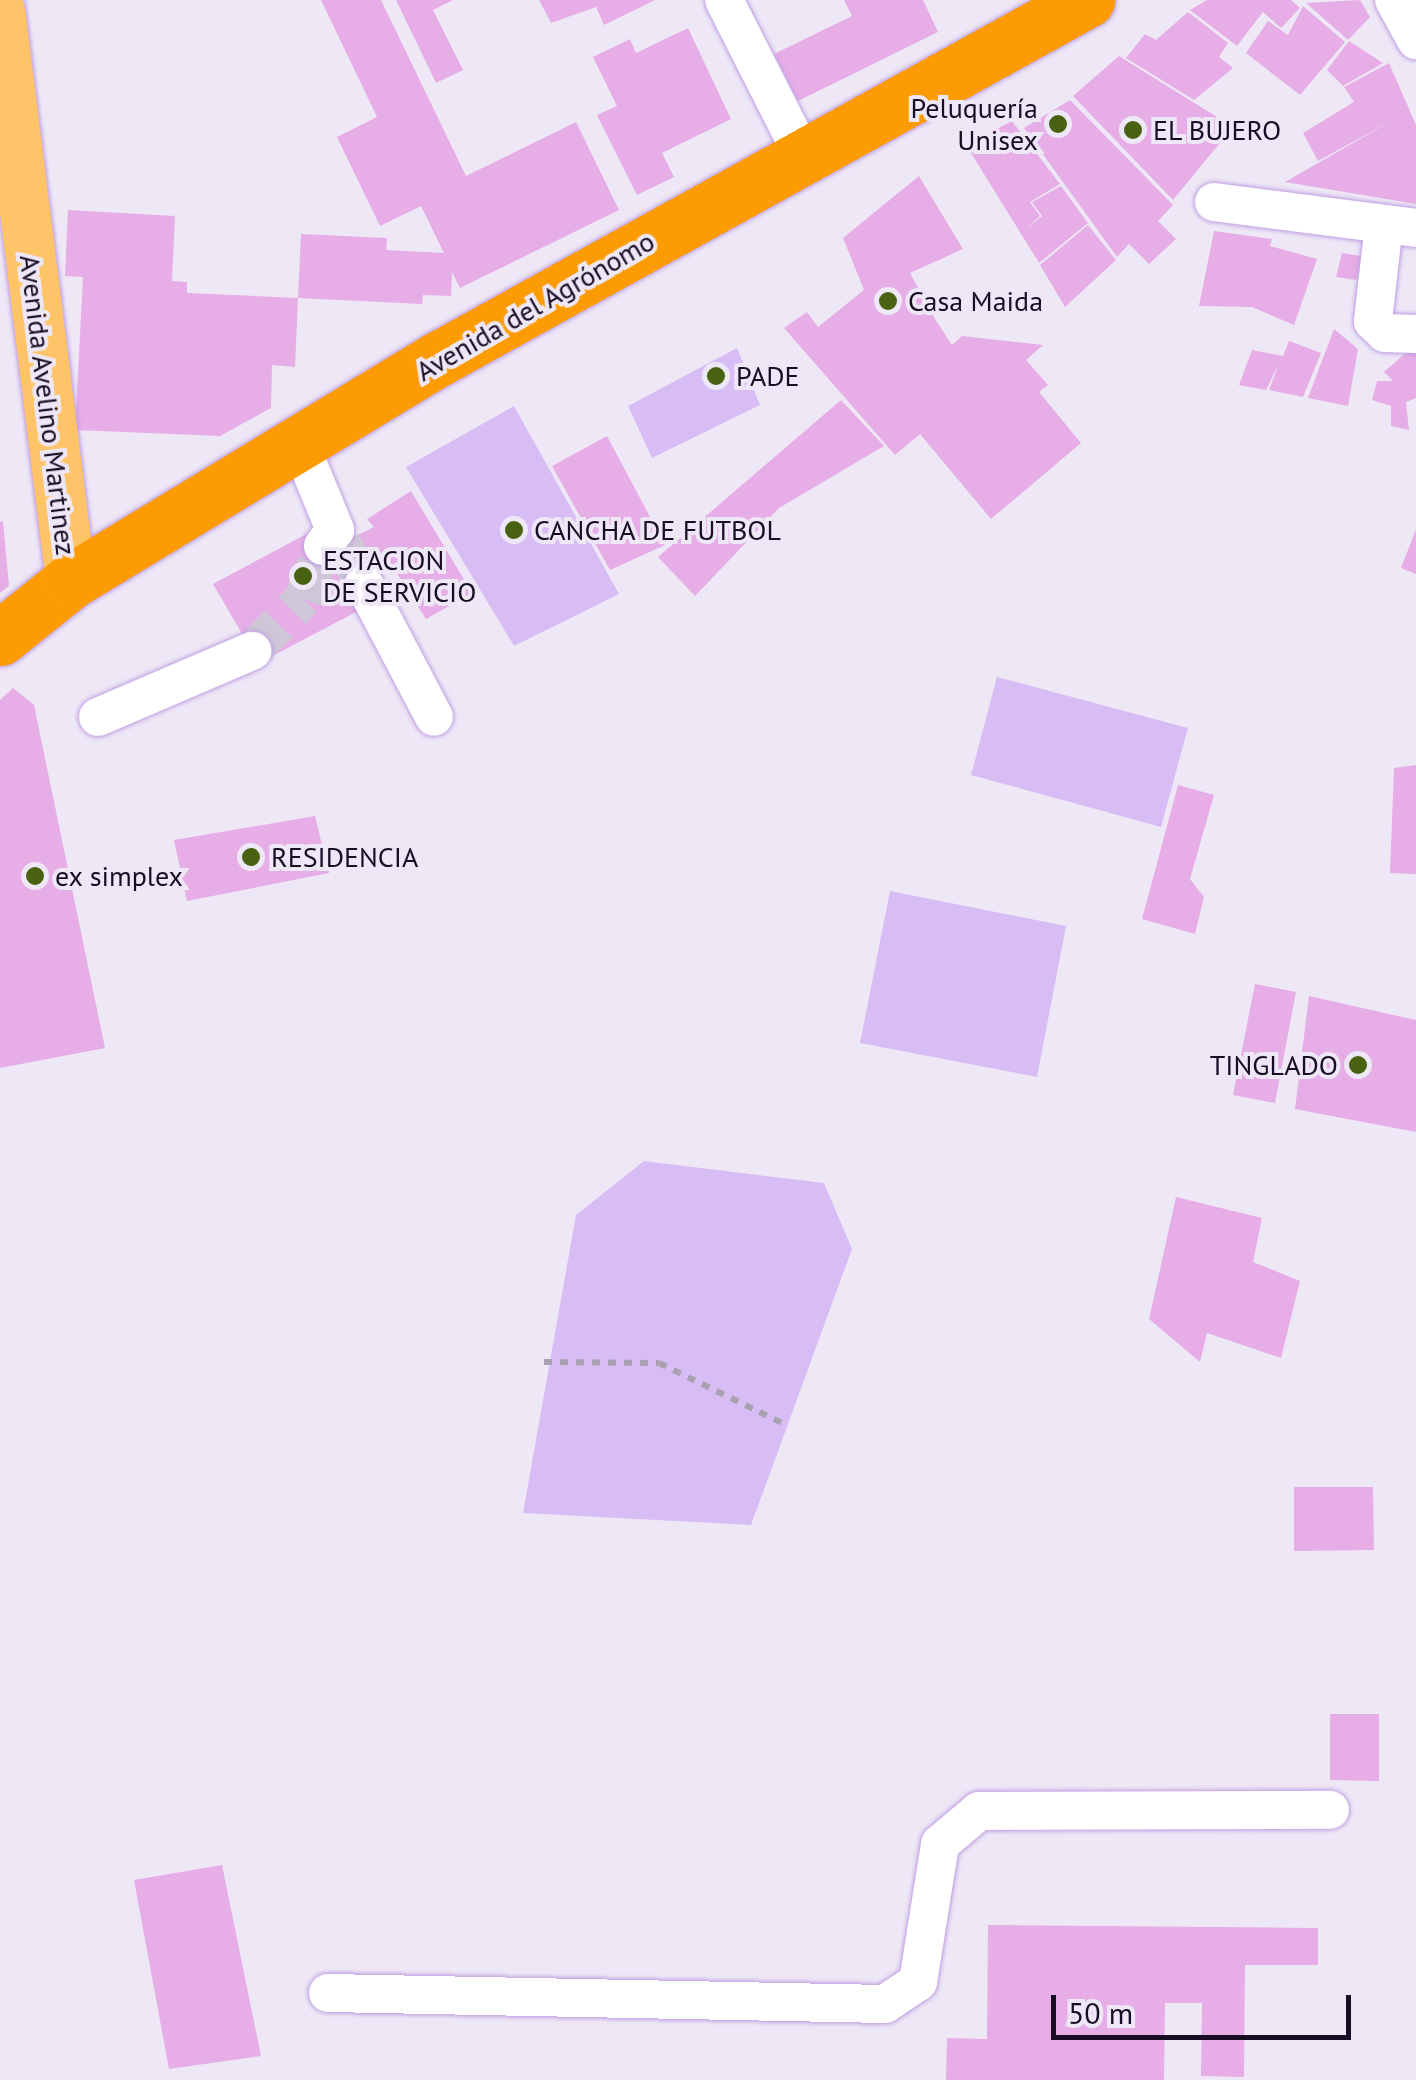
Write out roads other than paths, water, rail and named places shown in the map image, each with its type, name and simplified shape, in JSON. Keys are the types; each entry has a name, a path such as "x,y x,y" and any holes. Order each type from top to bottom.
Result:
{"highway":[{"name":"Avenida del Agrónomo","path":"0,638 71,581 802,154 1087,0"}],"main road":[{"name":"Avenida Avelino Martinez","path":"0,10 71,581"},
{"name":"Avenida Avelino Martinez","path":"0,318 25,511 71,581"}],"street":[{"path":"724,0 802,154"},
{"path":"1394,0 1416,40"},
{"path":"1214,202 1400,226 1373,321 1385,333 1416,334"},
{"path":"301,447 333,540"},
{"path":"364,584 434,717"},
{"path":"98,717 252,651"},
{"path":"328,1994 885,2004 918,1982 940,1844 980,1811 1330,1810"}],"tunnel":[{"path":"342,543 364,584"},
{"path":"252,651 303,599 323,546"}],"place":[{"name":"Peluquería Unisex","path":"1058,124"},
{"name":"EL BUJERO","path":"1133,130"},
{"name":"Casa Maida","path":"888,301"},
{"name":"PADE","path":"716,376"},
{"name":"CANCHA DE FUTBOL","path":"514,530"},
{"name":"ESTACION DE SERVICIO","path":"303,576"},
{"name":"RESIDENCIA","path":"251,857"},
{"name":"ex simplex","path":"35,876"},
{"name":"TINGLADO","path":"1358,1065"}]}
